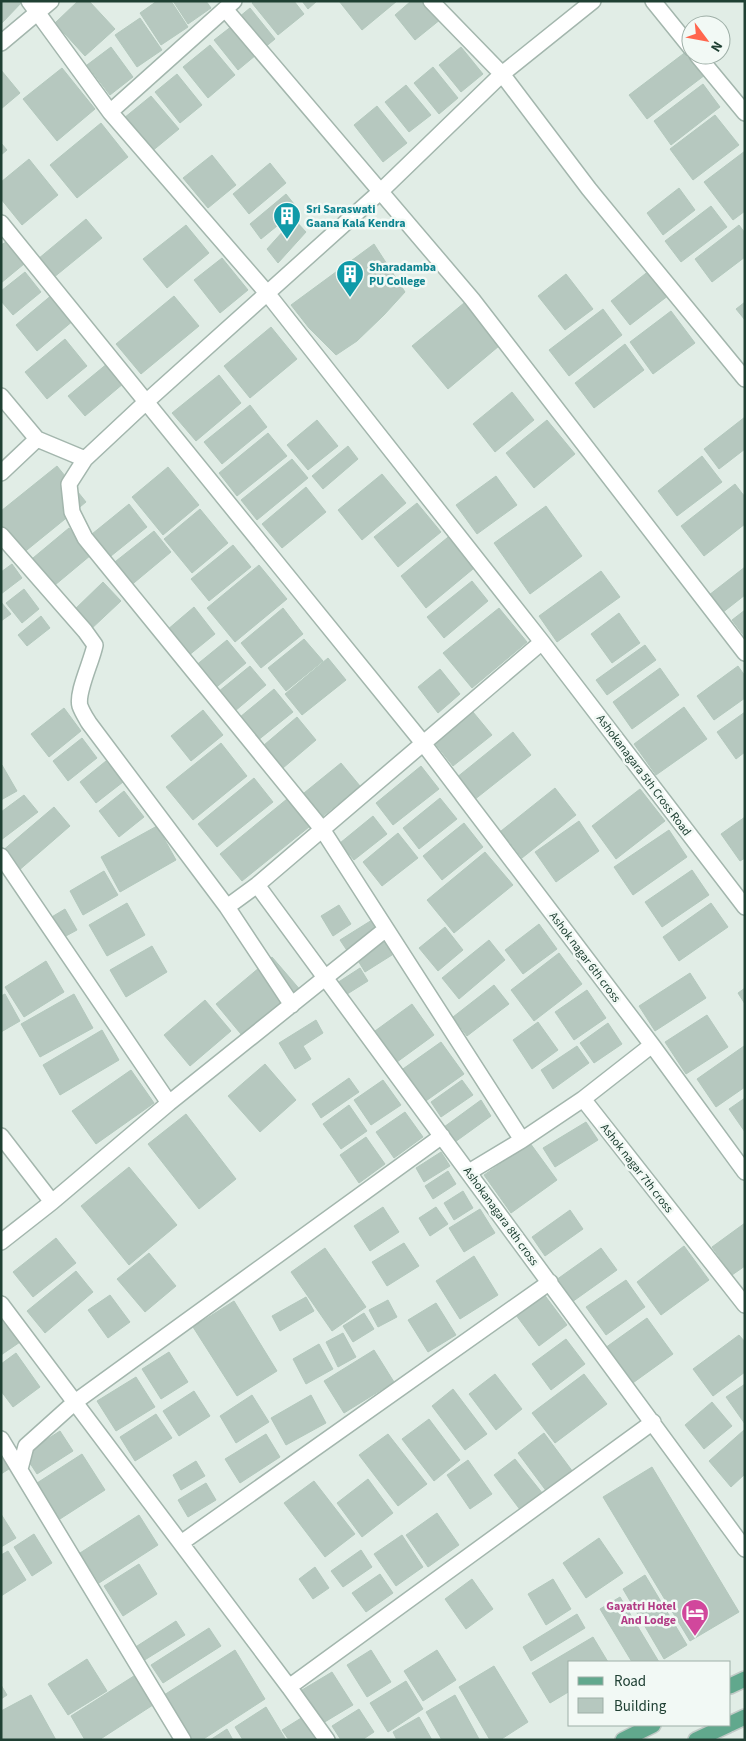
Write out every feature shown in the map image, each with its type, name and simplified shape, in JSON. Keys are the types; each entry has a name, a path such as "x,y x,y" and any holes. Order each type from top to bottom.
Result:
{"main road":[{"path":"731,1686 745,1679"},
{"path":"731,1723 745,1717"},
{"path":"624,1740 651,1726"},
{"path":"696,1740 725,1726"}],"street":[{"path":"1,43 33,7 51,1"},
{"path":"431,1 502,74 589,189 745,379"},
{"path":"522,1140 322,829 85,538 72,512 69,484 85,459 146,402 381,191 502,74 593,1"},
{"path":"653,1 681,36"},
{"path":"110,112 230,5 381,191 472,299 745,653"},
{"name":"Ashokanagara 5th Cross Road","path":"33,7 110,112 267,293 542,642 745,907"},
{"path":"705,65 745,113"},
{"name":"Ashok nagar 6th cross","path":"1,223 423,743 652,1045 745,1172"},
{"path":"1,396 37,439 85,459"},
{"path":"1,473 37,439"},
{"path":"1,536 85,631 95,645 82,685 79,704 89,723 227,907 292,1006"},
{"path":"227,907 257,885 542,642"},
{"path":"1,856 169,1103"},
{"name":"Ashokanagara 8th cross","path":"257,885 745,1549"},
{"path":"1,1242 52,1202 169,1103 386,929"},
{"path":"469,1172 584,1099 652,1045"},
{"name":"Ashok nagar 7th cross","path":"584,1099 745,1305"},
{"path":"1,1136 52,1202"},
{"path":"20,1469 26,1446 75,1402 442,1136"},
{"path":"181,1543 550,1282"},
{"path":"1,1304 327,1740"},
{"path":"289,1687 653,1422"},
{"path":"1,1439 183,1740"}],"building":[{"path":"1,1 23,1 1,24"},
{"path":"78,1 89,1 115,29 85,56 55,23"},
{"path":"157,1 171,1 188,27 161,45 140,13"},
{"path":"173,1 206,1 211,8 188,24"},
{"path":"254,1 294,1 304,14 278,35 252,3"},
{"path":"302,1 317,1 308,9"},
{"path":"339,1 397,1 362,30"},
{"path":"411,1 426,1 441,19 415,40 395,15"},
{"path":"250,8 275,39 258,53 233,22"},
{"path":"140,18 162,50 137,67 115,35"},
{"path":"232,26 256,55 238,70 214,40"},
{"path":"210,45 235,75 208,98 183,67"},
{"path":"111,47 133,77 110,95 87,65"},
{"path":"461,47 483,74 461,92 439,65"},
{"path":"681,56 681,65 698,65 705,75 647,119 629,95"},
{"path":"433,67 458,98 439,114 414,83"},
{"path":"62,68 95,109 57,141 23,99"},
{"path":"1,70 20,93 1,109"},
{"path":"177,74 202,105 180,123 155,92"},
{"path":"703,84 720,107 671,145 654,121"},
{"path":"406,85 431,115 409,132 385,102"},
{"path":"151,96 179,129 151,152 124,118"},
{"path":"377,106 407,143 383,162 354,125"},
{"path":"715,115 739,145 693,180 670,149"},
{"path":"101,123 128,157 77,198 50,165"},
{"path":"1,143 7,150 1,155"},
{"path":"745,151 745,211 733,220 704,182"},
{"path":"212,155 236,185 208,208 183,178"},
{"path":"29,159 58,195 22,225 1,199 1,182"},
{"path":"270,163 286,183 249,214 233,194"},
{"path":"679,188 695,210 663,235 647,213"},
{"path":"286,194 298,209 261,239 250,224"},
{"path":"711,206 727,227 681,262 665,241"},
{"path":"86,219 102,238 53,278 38,259"},
{"name":"Sri Saraswati Gaana Kala Kendra","path":"294,219 306,232 278,263 267,249"},
{"path":"186,225 209,253 167,288 143,259"},
{"path":"739,225 745,233 745,257 712,282 695,259"},
{"path":"6,242 24,264 1,283 1,245"},
{"name":"Sharadamba PU College","path":"374,244 405,292 357,341 336,355 309,328 291,305"},
{"path":"222,258 248,290 220,313 194,280"},
{"path":"650,270 669,295 630,325 611,301"},
{"path":"25,272 41,292 13,315 1,301 1,291"},
{"path":"566,274 593,309 565,330 538,296"},
{"path":"53,294 74,320 37,351 16,325"},
{"path":"174,296 199,326 141,374 116,344"},
{"path":"745,302 745,320 736,309"},
{"path":"464,303 499,346 448,389 412,346"},
{"path":"603,309 622,335 569,376 549,350"},
{"path":"671,311 695,343 653,374 630,342"},
{"path":"271,327 297,359 250,398 224,366"},
{"path":"65,339 87,366 47,399 25,372"},
{"path":"625,344 644,370 594,408 575,383"},
{"path":"108,363 124,383 85,416 68,396"},
{"path":"219,375 241,403 196,441 172,413"},
{"path":"512,392 534,420 495,452 473,424"},
{"path":"250,405 267,427 222,464 204,442"},
{"path":"745,417 745,449 719,469 704,449"},
{"path":"317,420 338,446 308,470 287,445"},
{"path":"547,420 575,454 534,488 506,453"},
{"path":"268,433 287,456 237,496 219,473"},
{"path":"348,446 358,459 323,489 312,476"},
{"path":"702,456 722,482 677,516 658,491"},
{"path":"292,459 308,478 257,520 241,500"},
{"path":"57,466 86,502 22,554 1,529 1,511"},
{"path":"168,467 199,505 163,535 132,497"},
{"path":"382,474 406,503 362,540 338,510"},
{"path":"496,476 517,505 477,534 456,505"},
{"path":"735,484 745,497 745,524 704,556 681,526"},
{"path":"306,487 326,512 282,548 262,524"},
{"path":"417,503 441,532 398,567 374,537"},
{"path":"129,504 147,527 111,556 92,534"},
{"path":"546,506 582,556 530,594 494,543"},
{"path":"200,509 228,543 192,573 164,539"},
{"path":"69,528 91,555 49,590 27,563"},
{"path":"154,531 171,552 129,587 111,565"},
{"path":"453,533 479,564 426,608 401,576"},
{"path":"233,545 251,567 209,601 191,579"},
{"path":"12,564 22,578 1,594 1,572"},
{"path":"259,565 287,599 235,642 207,608"},
{"path":"745,567 745,595 722,613 709,595"},
{"path":"601,571 620,597 557,642 539,616"},
{"path":"472,581 488,601 444,638 427,617"},
{"path":"103,582 121,601 89,631 71,613"},
{"path":"24,589 39,609 22,623 6,603"},
{"path":"1,602 11,614 1,621"},
{"path":"194,607 215,634 188,656 167,630"},
{"path":"283,608 303,634 261,668 241,643"},
{"path":"499,608 527,642 472,688 443,653"},
{"path":"745,610 745,637 732,620"},
{"path":"619,613 640,643 612,663 591,634"},
{"path":"41,616 50,628 27,646 18,635"},
{"path":"304,639 323,661 286,691 268,668"},
{"path":"227,640 246,663 208,694 189,671"},
{"path":"645,645 656,660 607,695 596,680"},
{"path":"328,658 346,680 302,715 285,694"},
{"path":"250,666 266,685 229,716 213,696"},
{"path":"738,666 745,676 745,698 714,720 697,696"},
{"path":"660,668 679,695 632,729 613,702"},
{"path":"440,669 460,694 438,713 418,687"},
{"path":"274,689 293,712 252,745 234,722"},
{"path":"684,707 707,739 656,775 634,744"},
{"path":"64,708 81,731 49,757 31,734"},
{"path":"203,710 223,735 191,761 171,736"},
{"path":"473,712 492,735 453,766 434,742"},
{"path":"745,712 745,752 736,759 717,732"},
{"path":"297,717 316,740 283,768 264,745"},
{"path":"513,732 531,755 474,800 456,778"},
{"path":"82,738 97,758 68,781 53,761"},
{"path":"221,743 247,776 193,820 166,787"},
{"path":"106,761 123,782 96,803 80,782"},
{"path":"341,763 360,786 323,816 304,793"},
{"path":"1,766 17,791 1,800"},
{"path":"421,766 439,789 393,825 376,803"},
{"path":"254,778 273,802 217,847 198,824"},
{"path":"555,788 576,815 522,858 501,831"},
{"path":"640,789 665,821 616,859 592,826"},
{"path":"124,791 144,817 119,837 99,811"},
{"path":"24,795 38,812 1,840 1,812"},
{"path":"440,798 457,819 419,849 403,828"},
{"path":"287,799 309,827 242,881 220,854"},
{"path":"54,807 70,826 17,872 1,852"},
{"path":"373,816 387,834 354,860 340,843"},
{"path":"745,817 745,858 740,861 721,834"},
{"path":"579,821 599,851 556,882 535,852"},
{"path":"464,823 483,847 442,880 423,856"},
{"path":"157,826 176,860 120,892 101,857"},
{"path":"669,830 687,857 633,895 614,867"},
{"path":"398,833 418,858 382,886 363,862"},
{"path":"485,852 513,885 454,933 427,900"},
{"path":"692,870 709,895 662,927 645,902"},
{"path":"104,871 118,895 83,915 70,891"},
{"path":"127,903 145,935 107,956 89,925"},
{"path":"711,903 728,927 679,961 663,937"},
{"path":"339,905 351,924 333,936 321,916"},
{"path":"65,909 77,930 51,944 40,924"},
{"path":"372,920 380,932 348,952 340,940"},
{"path":"539,924 557,949 523,974 505,950"},
{"path":"445,927 463,950 438,971 419,948"},
{"path":"489,940 505,960 459,999 442,978"},
{"path":"384,942 392,955 365,972 357,959"},
{"path":"152,946 167,972 126,997 110,970"},
{"path":"559,953 582,984 534,1021 511,990"},
{"path":"272,957 302,992 245,1039 216,1004"},
{"path":"46,961 64,992 24,1017 5,987"},
{"path":"360,968 368,981 344,996 337,983"},
{"path":"690,973 706,998 655,1031 639,1006"},
{"path":"494,985 509,1004 467,1036 453,1017"},
{"path":"745,988 745,1004 738,993"},
{"path":"587,990 606,1018 574,1040 555,1012"},
{"path":"5,994 20,1021 1,1032 1,996"},
{"path":"74,994 93,1028 40,1057 21,1024"},
{"path":"205,1000 231,1031 190,1066 164,1035"},
{"path":"412,1004 434,1035 397,1062 375,1031"},
{"path":"707,1015 728,1047 686,1074 665,1042"},
{"path":"316,1020 323,1033 303,1046 311,1059 295,1069 279,1043"},
{"path":"538,1022 558,1050 532,1069 513,1040"},
{"path":"608,1023 622,1044 594,1063 580,1043"},
{"path":"102,1030 119,1060 60,1095 43,1065"},
{"path":"441,1042 464,1074 423,1103 400,1071"},
{"path":"577,1046 589,1063 553,1089 541,1070"},
{"path":"744,1046 745,1087 716,1107 697,1079"},
{"path":"265,1064 296,1100 260,1132 228,1096"},
{"path":"131,1070 154,1103 96,1144 72,1111"},
{"path":"349,1078 359,1092 321,1118 312,1104"},
{"path":"383,1080 401,1105 371,1125 354,1100"},
{"path":"462,1080 473,1095 441,1117 431,1102"},
{"path":"745,1098 745,1132 729,1109"},
{"path":"481,1100 491,1116 455,1142 444,1127"},
{"path":"349,1105 367,1131 341,1149 323,1124"},
{"path":"405,1112 423,1137 394,1158 376,1132"},
{"path":"186,1114 236,1179 199,1209 148,1144"},
{"path":"586,1122 598,1140 555,1167 543,1148"},
{"path":"366,1137 385,1164 359,1183 340,1155"},
{"path":"530,1143 557,1180 511,1213 484,1175"},
{"path":"441,1152 450,1166 424,1182 416,1168"},
{"path":"129,1167 177,1225 129,1265 81,1206"},
{"path":"448,1171 456,1184 433,1199 425,1186"},
{"path":"463,1191 473,1208 454,1220 444,1203"},
{"path":"383,1207 399,1232 370,1251 354,1226"},
{"path":"436,1207 448,1224 430,1236 419,1218"},
{"path":"480,1209 495,1233 464,1252 449,1228"},
{"path":"570,1210 583,1229 545,1256 532,1237"},
{"path":"745,1223 745,1266 732,1275 712,1247"},
{"path":"56,1238 76,1263 33,1297 13,1272"},
{"path":"404,1243 419,1266 387,1286 372,1262"},
{"path":"684,1246 709,1280 661,1315 637,1282"},
{"path":"325,1248 366,1307 332,1331 291,1272"},
{"path":"601,1248 617,1270 572,1302 556,1280"},
{"path":"149,1253 176,1286 145,1312 117,1279"},
{"path":"474,1256 498,1295 460,1319 436,1281"},
{"path":"76,1271 93,1292 45,1333 27,1311"},
{"path":"626,1280 645,1307 606,1335 586,1307"},
{"path":"540,1289 567,1325 539,1346 513,1311"},
{"path":"110,1295 130,1322 108,1338 88,1310"},
{"path":"306,1297 314,1311 280,1331 272,1316"},
{"path":"388,1300 397,1317 378,1327 369,1310"},
{"path":"234,1301 277,1371 237,1396 193,1327"},
{"path":"436,1303 456,1335 428,1352 408,1320"},
{"path":"364,1313 374,1329 353,1342 343,1326"},
{"path":"7,1317 23,1340 1,1355 1,1321"},
{"path":"647,1318 673,1354 630,1385 605,1348"},
{"path":"343,1333 356,1357 338,1367 326,1342"},
{"path":"739,1335 745,1342 745,1372 713,1396 693,1369"},
{"path":"566,1339 585,1364 551,1390 532,1364"},
{"path":"319,1344 333,1369 306,1384 293,1359"},
{"path":"374,1350 394,1382 344,1413 324,1381"},
{"path":"169,1352 188,1382 161,1399 142,1369"},
{"path":"16,1353 40,1387 13,1407 1,1391 1,1364"},
{"path":"495,1374 522,1409 496,1430 469,1394"},
{"path":"584,1374 607,1404 555,1443 532,1413"},
{"path":"136,1377 155,1407 116,1431 97,1401"},
{"path":"745,1384 745,1424 726,1397"},
{"path":"453,1389 487,1434 465,1450 432,1406"},
{"path":"194,1391 210,1416 179,1436 163,1411"},
{"path":"252,1395 269,1422 236,1443 220,1416"},
{"path":"311,1395 326,1423 286,1445 271,1418"},
{"path":"712,1402 732,1426 704,1449 685,1425"},
{"path":"156,1414 172,1438 135,1461 120,1437"},
{"path":"429,1419 460,1460 434,1481 402,1439"},
{"path":"744,1430 745,1474 731,1487 709,1461"},
{"path":"60,1431 73,1451 37,1474 24,1454"},
{"path":"544,1433 573,1472 547,1492 518,1453"},
{"path":"266,1434 280,1457 240,1483 225,1459"},
{"path":"388,1434 427,1484 398,1506 359,1455"},
{"path":"1,1450 12,1467 1,1474"},
{"path":"82,1454 105,1490 60,1519 37,1483"},
{"path":"515,1459 543,1494 521,1511 494,1475"},
{"path":"468,1460 492,1494 470,1509 447,1475"},
{"path":"196,1461 205,1476 181,1490 173,1475"},
{"path":"652,1467 739,1612 690,1641 603,1497"},
{"path":"368,1479 393,1513 362,1537 337,1503"},
{"path":"314,1481 355,1534 325,1557 284,1503"},
{"path":"206,1483 216,1500 188,1517 178,1500"},
{"path":"437,1513 459,1545 428,1567 406,1535"},
{"path":"1,1514 16,1538 1,1547"},
{"path":"139,1515 158,1545 99,1583 80,1553"},
{"path":"34,1534 52,1563 32,1576 14,1547"},
{"path":"402,1535 423,1567 396,1586 374,1554"},
{"path":"599,1538 623,1573 586,1598 563,1563"},
{"path":"361,1550 372,1567 343,1587 331,1571"},
{"path":"8,1551 26,1580 1,1596 1,1555"},
{"path":"139,1564 157,1594 123,1616 104,1586"},
{"path":"315,1567 329,1588 313,1599 299,1579"},
{"path":"380,1574 393,1593 366,1612 352,1593"},
{"path":"645,1575 687,1645 664,1659 623,1589"},
{"path":"472,1579 493,1609 466,1629 445,1599"},
{"path":"553,1579 571,1609 546,1625 528,1594"},
{"path":"620,1597 658,1661 631,1661 600,1609"},
{"path":"577,1614 585,1628 531,1661 523,1647"},
{"path":"176,1621 185,1635 143,1661 134,1648"},
{"path":"209,1628 221,1646 163,1683 151,1665"},
{"path":"593,1637 607,1661 568,1661 568,1692 550,1703 532,1673"},
{"path":"235,1650 265,1699 202,1740 192,1740 164,1695"},
{"path":"371,1650 391,1682 367,1697 347,1665"},
{"path":"437,1650 456,1680 423,1701 404,1671"},
{"path":"87,1659 107,1691 68,1715 48,1684"},
{"path":"494,1666 528,1722 500,1740 490,1740 459,1687"},
{"path":"332,1672 353,1705 323,1723 302,1690"},
{"path":"137,1674 156,1703 99,1740 85,1740 71,1716"},
{"path":"406,1681 423,1709 388,1732 370,1703"},
{"path":"1,1685 7,1695 1,1699"},
{"path":"31,1695 56,1740 1,1740 1,1711"},
{"path":"455,1695 479,1739 442,1740 426,1712"},
{"path":"266,1707 286,1740 243,1740 235,1727"},
{"path":"359,1709 374,1732 362,1740 341,1740 332,1726"},
{"path":"306,1715 322,1740 289,1740 282,1730"},
{"path":"419,1717 432,1740 397,1740 393,1732"},
{"path":"227,1729 233,1740 210,1740"}],"place":[{"name":"Sri Saraswati Gaana Kala Kendra","path":"287,240"},
{"name":"Sharadamba PU College","path":"350,298"},
{"name":"Gayatri Hotel And Lodge","path":"695,1637"}]}
